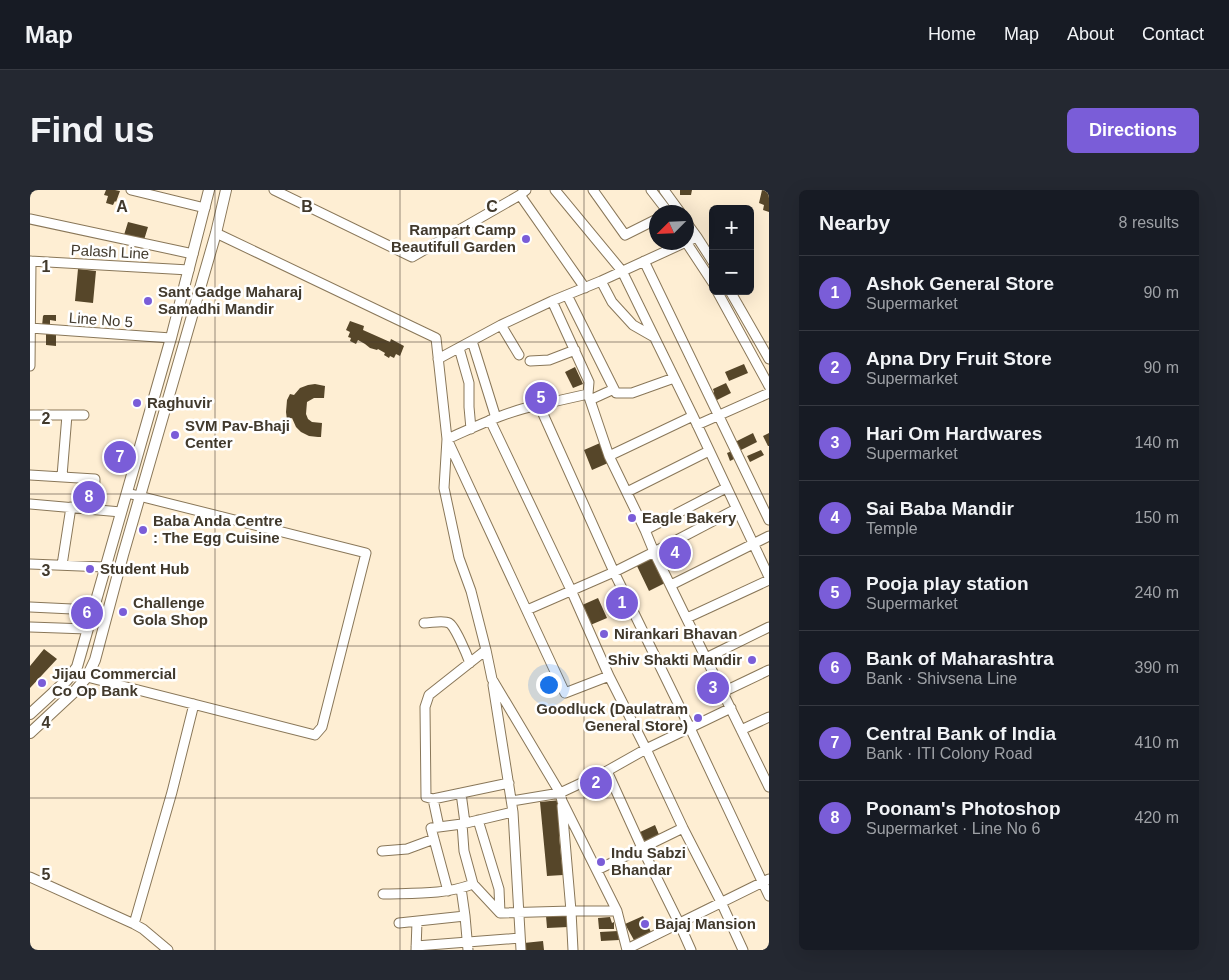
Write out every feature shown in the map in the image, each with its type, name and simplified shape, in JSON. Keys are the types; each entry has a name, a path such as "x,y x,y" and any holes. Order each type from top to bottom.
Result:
{"main road":[{"path":"30,714 67,680 77,667 171,338 209,190"},
{"path":"191,262 199,256 216,190"},
{"path":"30,733 73,693 86,677 95,660 216,233 226,190"}],"street":[{"path":"131,190 205,208"},
{"path":"274,190 412,257 523,192 585,288"},
{"path":"555,190 622,271 769,578 687,618"},
{"path":"593,190 624,235 649,223"},
{"path":"651,190 663,205"},
{"path":"664,190 675,205"},
{"path":"30,219 191,262"},
{"path":"694,232 709,255"},
{"path":"216,233 436,338 447,439 444,488 459,558 472,591 492,680 512,801 521,950"},
{"path":"694,239 698,237"},
{"path":"438,359 501,325 669,250"},
{"path":"692,250 709,277"},
{"path":"30,261 30,366"},
{"name":"Palash Line","path":"30,261 191,262"},
{"path":"644,261 769,520"},
{"path":"601,281 612,302 633,325 654,337"},
{"path":"566,295 616,393 632,393 674,378"},
{"path":"719,295 769,386"},
{"path":"732,295 769,359"},
{"path":"552,301 589,382 589,397 609,456 741,730 767,776 769,787"},
{"path":"501,325 519,355"},
{"name":"Line No 5","path":"30,328 171,338"},
{"path":"472,341 493,419 609,676 743,950"},
{"path":"459,348 469,382 468,407 471,428"},
{"path":"530,361 549,360 575,350"},
{"path":"447,439 493,419 530,407 589,397 614,389"},
{"path":"697,425 769,393"},
{"path":"539,406 614,572 766,880 769,896"},
{"path":"30,415 84,415"},
{"path":"62,476 67,415"},
{"path":"609,456 693,416"},
{"path":"447,439 566,693 609,676"},
{"path":"627,492 709,451"},
{"path":"30,475 95,479 94,509"},
{"path":"645,530 726,488"},
{"path":"86,677 315,735 322,727 366,553 126,493"},
{"path":"30,504 121,512"},
{"path":"62,565 71,507"},
{"path":"527,610 614,572 736,509"},
{"path":"671,585 769,536"},
{"path":"30,564 105,567"},
{"path":"30,607 93,610"},
{"path":"424,623 446,622 450,624 470,663"},
{"path":"30,627 88,630"},
{"path":"706,658 769,627"},
{"path":"486,650 429,695 425,707 426,796 433,799 509,782"},
{"path":"723,692 769,670"},
{"path":"492,680 561,797 617,911 627,949 766,880"},
{"path":"134,924 172,792 194,704"},
{"path":"512,801 561,797 646,749 731,708"},
{"path":"741,730 769,717"},
{"path":"607,771 691,950"},
{"path":"461,793 464,851 473,884 500,913 617,911"},
{"path":"561,797 574,950"},
{"path":"433,799 439,827"},
{"path":"448,891 431,828 463,824 513,812"},
{"path":"478,820 499,889 500,913"},
{"path":"597,870 684,828"},
{"path":"382,851 407,849 434,839"},
{"path":"30,877 134,924 168,950"},
{"path":"383,894 448,891 473,884"},
{"path":"461,888 468,946"},
{"path":"399,923 465,916"},
{"path":"417,922 416,948 468,946 520,938"}],"building":[{"path":"106,190 120,191 113,205 106,203 108,196 104,195"},
{"path":"680,190 692,190 691,195 680,195"},
{"path":"762,190 769,190 769,212 763,210 764,205 759,203"},
{"path":"128,222 148,227 144,240 124,235"},
{"path":"78,269 96,271 93,303 75,301"},
{"path":"44,315 56,315 56,321 50,320 50,326 42,326"},
{"path":"350,321 364,326 363,330 390,342 391,339 404,346 400,356 396,354 394,358 390,356 389,358 384,355 385,353 378,349 370,348 358,340 356,344 350,341 351,338 348,337 350,332 346,330"},
{"path":"46,331 56,331 56,346 46,345"},
{"path":"744,364 748,373 729,381 725,372"},
{"path":"575,367 583,384 573,388 565,372"},
{"path":"726,383 731,393 715,401 712,394 714,392 713,389"},
{"path":"315,384 325,386 324,398 314,398 307,402 306,414 312,422 322,423 321,437 309,436 301,432 296,427 292,418 287,420 286,412 287,400 290,394 294,395 300,388"},
{"path":"753,433 757,442 739,451 735,442"},
{"path":"769,433 769,446 768,446 763,436"},
{"path":"600,443 608,463 592,470 584,450"},
{"path":"761,450 764,455 750,462 747,456"},
{"path":"732,451 734,459 730,461 727,453"},
{"path":"654,558 665,583 649,591 637,566 641,562"},
{"path":"598,598 607,618 588,626 580,606"},
{"path":"44,649 57,659 30,688 30,666"},
{"path":"560,800 563,834 559,835 563,875 547,876 540,802"},
{"path":"655,825 660,837 643,844 638,833"},
{"path":"566,914 568,927 547,928 546,916"},
{"path":"643,916 652,934 635,942 625,924"},
{"path":"610,917 612,923 614,922 614,929 599,929 598,918"},
{"path":"618,931 619,940 601,941 600,932"},
{"path":"543,941 544,950 525,950 524,943"}],"place":[{"name":"Rampart Camp Beautifull Garden","path":"526,239"},
{"name":"Sant Gadge Maharaj Samadhi Mandir","path":"148,301"},
{"name":"Pooja play station","path":"541,398"},
{"name":"Raghuvir","path":"137,403"},
{"name":"SVM Pav-Bhaji Center","path":"175,435"},
{"name":"Central Bank of India","path":"120,457"},
{"name":"Poonam's Photoshop","path":"89,497"},
{"name":"Eagle Bakery","path":"632,518"},
{"name":"Baba Anda Centre : The Egg Cuisine","path":"143,530"},
{"name":"Sai Baba Mandir","path":"675,553"},
{"name":"Student Hub","path":"90,569"},
{"name":"Ashok General Store","path":"622,603"},
{"name":"Challenge Gola Shop","path":"123,612"},
{"name":"Bank of Maharashtra","path":"87,613"},
{"name":"Nirankari Bhavan","path":"604,634"},
{"name":"Shiv Shakti Mandir","path":"752,660"},
{"name":"Jijau Commercial Co Op Bank","path":"42,683"},
{"name":"Hari Om Hardwares","path":"713,688"},
{"name":"Goodluck (Daulatram General Store)","path":"698,718"},
{"name":"Apna Dry Fruit Store","path":"596,783"},
{"name":"Indu Sabzi Bhandar","path":"601,862"},
{"name":"Bajaj Mansion","path":"645,924"}]}
